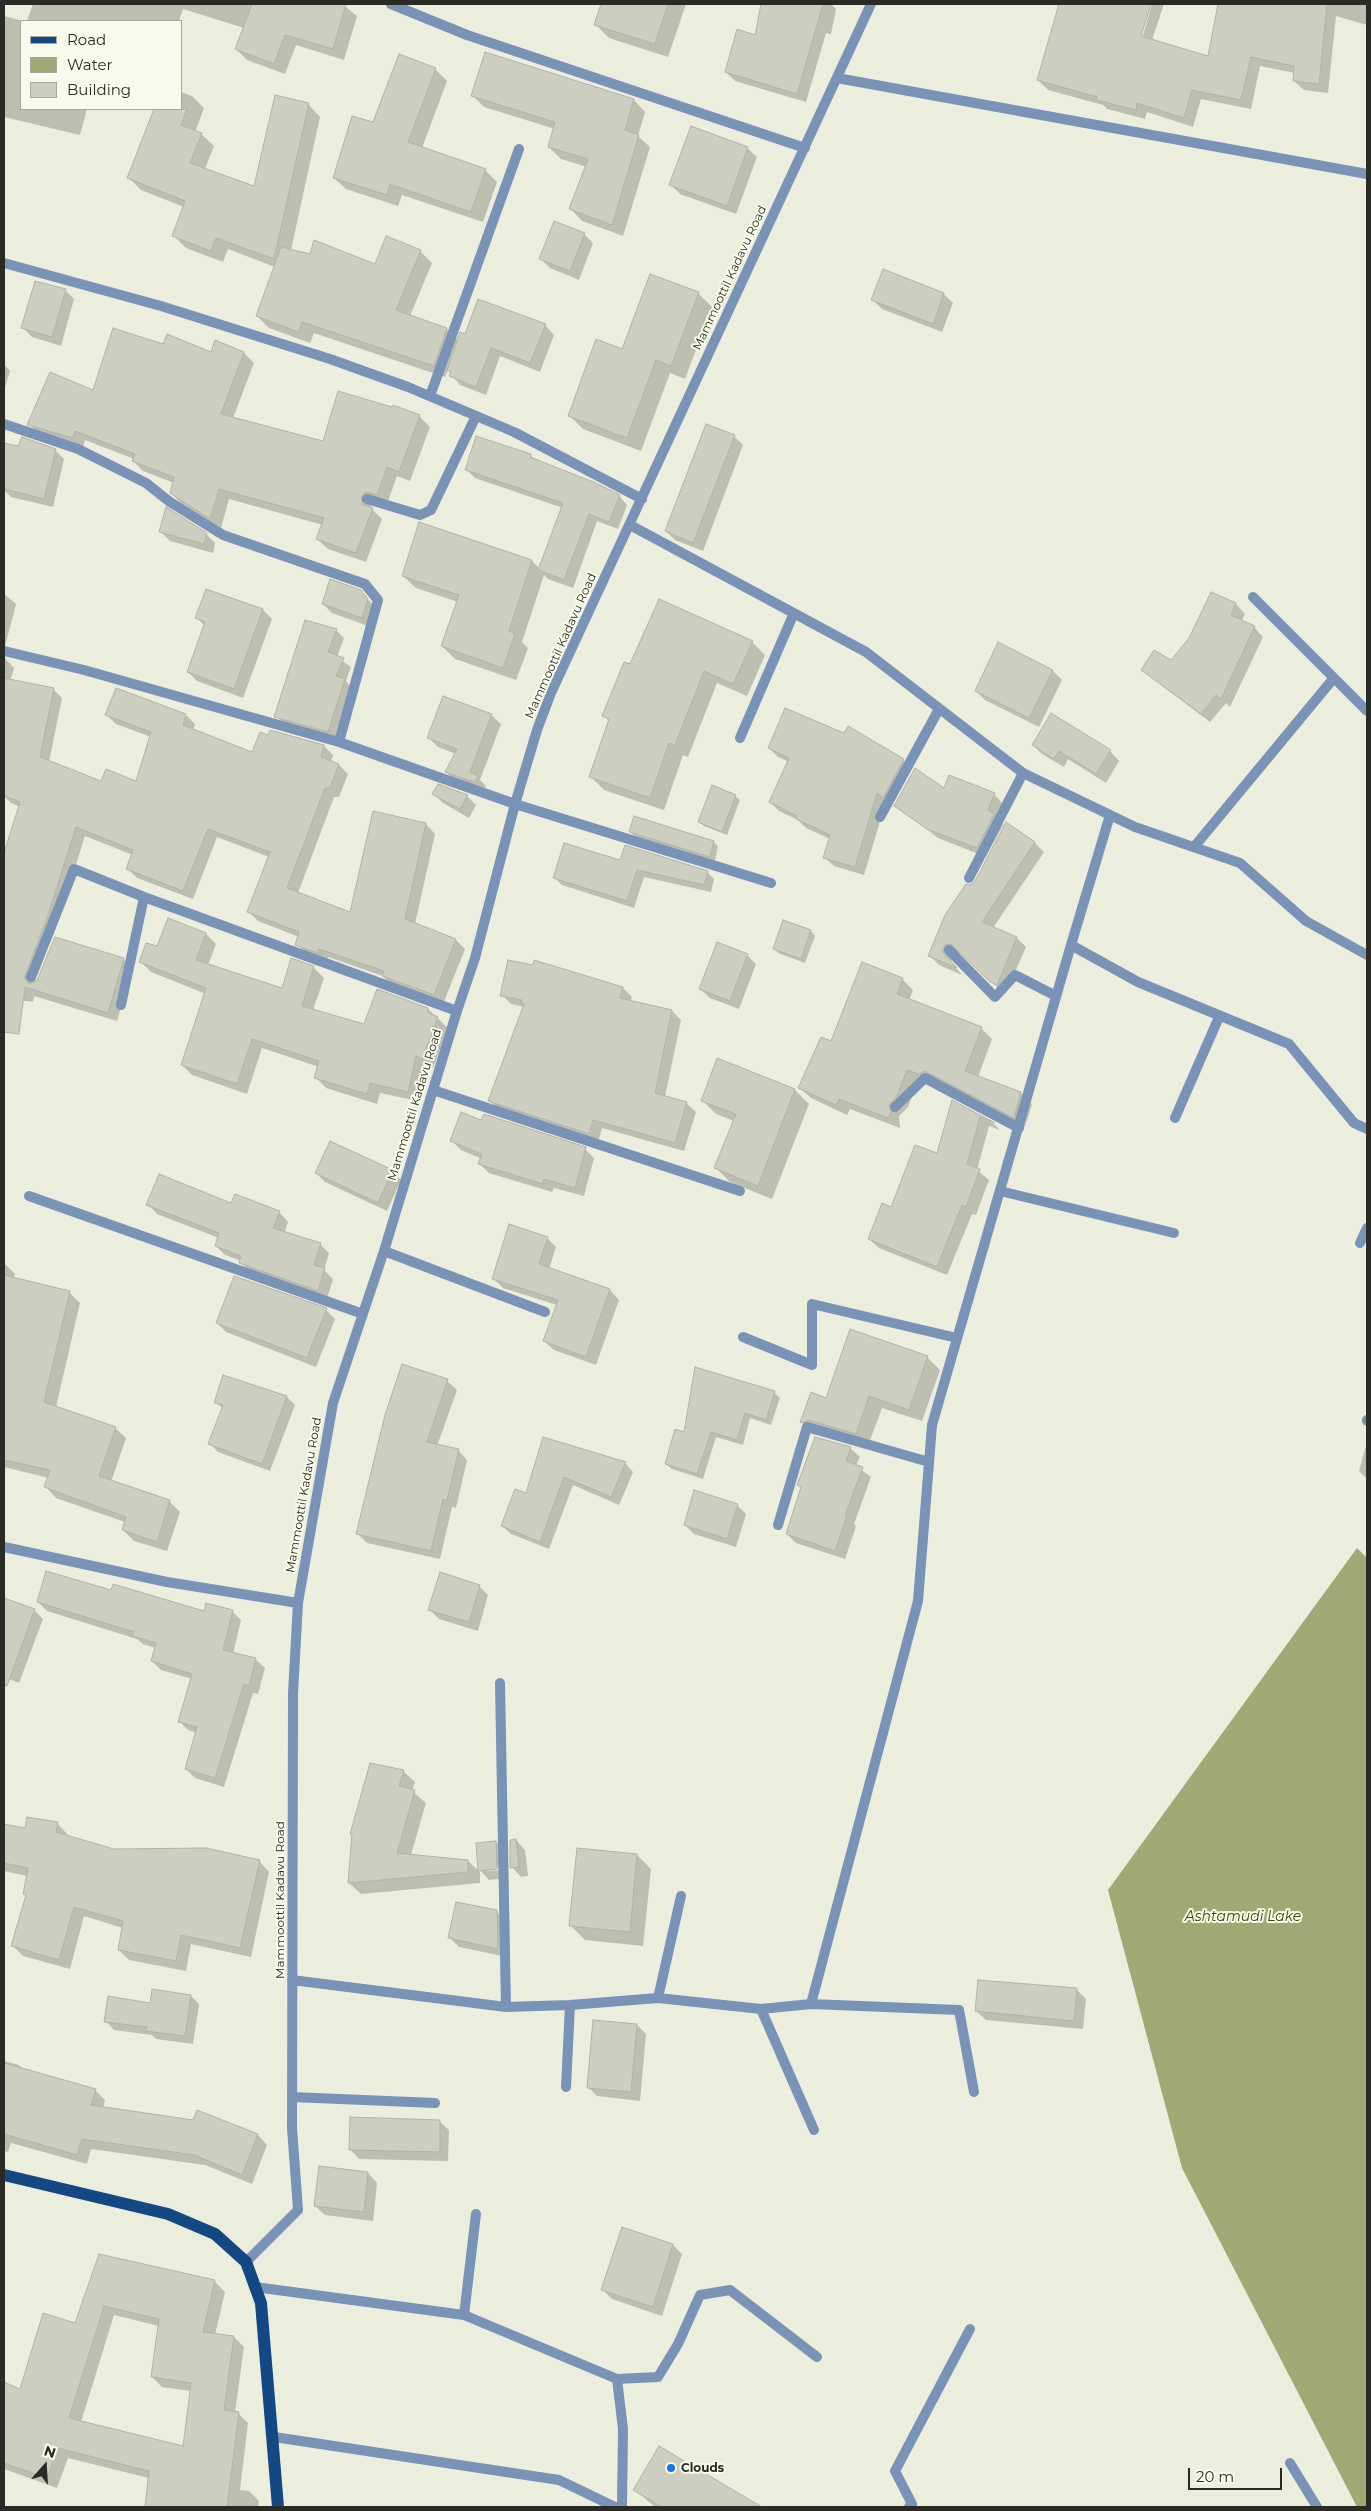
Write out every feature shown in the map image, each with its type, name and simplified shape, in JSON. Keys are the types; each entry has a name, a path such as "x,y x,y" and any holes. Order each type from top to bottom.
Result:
{"main road":[{"path":"4,2175 168,2214 215,2234 246,2262 261,2303 274,2437 278,2507"}],"street":[{"path":"394,4 467,35 805,148"},
{"name":"Mammoottil Kadavu Road","path":"246,2262 298,2210 292,2097 293,1693 298,1603 334,1403 384,1251 475,958 515,804 537,730 551,694 871,4"},
{"path":"837,78 1367,174"},
{"path":"430,396 519,150"},
{"path":"4,263 161,306 302,350 430,396 514,432 642,500"},
{"path":"367,499 420,515 431,510 476,416"},
{"path":"4,424 78,449 146,483 170,502 223,535 364,584 378,600 339,742"},
{"path":"630,525 866,652 1023,774 1135,827 1240,863 1306,921 1367,955"},
{"path":"1253,597 1367,711"},
{"path":"740,738 794,613"},
{"path":"4,651 84,670 339,742 515,804 771,883"},
{"path":"1194,847 1333,678"},
{"path":"880,817 939,709"},
{"path":"969,878 1023,774"},
{"path":"811,2004 918,1601 932,1425 1110,815"},
{"path":"31,977 74,869 144,897 457,1011"},
{"path":"122,1005 144,897"},
{"path":"1071,945 1138,982 1288,1044 1354,1123 1367,1129"},
{"path":"949,950 995,997 1015,975 1056,996"},
{"path":"1175,1118 1219,1017"},
{"path":"895,1107 925,1078 1018,1128"},
{"path":"433,1090 740,1192"},
{"path":"1000,1190 1174,1234"},
{"path":"29,1196 363,1314"},
{"path":"1360,1243 1367,1228"},
{"path":"384,1251 545,1312"},
{"path":"743,1337 812,1365 812,1304 957,1338"},
{"path":"778,1525 807,1427 929,1462"},
{"path":"4,1547 167,1582 298,1603"},
{"path":"500,1683 506,2007"},
{"path":"658,1998 681,1896"},
{"path":"292,1980 506,2007 570,2006 658,1998 761,2009 811,2004 959,2010 974,2092"},
{"path":"566,2087 570,2006"},
{"path":"761,2009 814,2130"},
{"path":"292,2097 435,2103"},
{"path":"464,2315 476,2214"},
{"path":"255,2286 464,2315 617,2379 658,2377 678,2344 700,2295 730,2290 817,2357"},
{"path":"909,2507 912,2504 895,2471 970,2329"},
{"path":"617,2379 622,2429 622,2507"},
{"path":"274,2437 560,2480 604,2505 615,2507"},
{"path":"1290,2463 1317,2507"}],"water":[{"name":"Ashtamudi Lake","path":"1357,1548 1367,1558 1367,2507 1357,2507 1182,2168 1108,1890"}],"building":[{"path":"252,4 346,4 333,49 285,35 274,64 235,49"},
{"path":"601,4 668,4 655,44 594,25"},
{"path":"761,4 823,4 797,94 725,72 737,29 755,35"},
{"path":"1059,4 1151,4 1141,36 1208,56 1218,4 1327,4 1319,84 1293,81 1294,66 1251,57 1241,100 1192,90 1184,118 1137,103 1136,110 1096,100 1097,97 1037,80"},
{"path":"485,52 634,99 625,130 639,135 612,225 569,209 588,159 548,147 555,122 471,96"},
{"path":"399,54 436,68 408,142 486,169 471,212 390,184 387,195 333,178 352,116 373,122"},
{"path":"275,95 309,103 274,259 216,238 211,251 172,236 185,201 127,178 154,110 187,109 181,125 202,133 190,163 254,186"},
{"path":"691,126 748,147 727,206 669,185"},
{"path":"554,221 585,233 570,271 539,259"},
{"path":"386,236 421,250 396,310 447,328 434,366 302,322 299,332 256,316 281,247 310,254 314,240 375,264"},
{"path":"883,269 944,293 933,324 871,300"},
{"path":"650,274 699,292 671,366 656,360 627,438 568,416 596,339 622,349"},
{"path":"35,281 66,289 52,337 21,328"},
{"path":"478,299 546,324 530,363 491,348 476,387 449,376 451,372 447,370 460,332 465,334"},
{"path":"113,328 163,344 167,334 211,352 215,340 244,352 221,414 323,441 338,391 392,407 393,405 420,415 399,472 387,467 377,495 366,492 361,497 362,504 373,508 356,553 316,539 324,518 219,489 210,519 170,493 174,477 132,461 135,454 75,431 73,438 27,425 50,372 93,390"},
{"path":"706,424 735,435 693,543 665,531"},
{"path":"476,436 531,454 530,457 596,483 620,495 609,522 589,514 564,580 538,570 563,503 465,470"},
{"path":"22,437 56,449 44,499 4,489 4,443 18,446"},
{"path":"166,507 207,533 204,544 159,532"},
{"path":"419,522 532,560 509,631 515,634 503,668 441,646 459,595 402,576"},
{"path":"330,579 361,590 368,599 362,618 322,604"},
{"path":"206,589 263,609 234,689 187,672 205,622 195,618"},
{"path":"1211,592 1236,603 1231,615 1255,626 1221,699 1216,695 1201,714 1141,670 1154,650 1171,660 1189,638"},
{"path":"659,599 753,641 733,684 704,671 675,745 669,743 650,798 589,777 609,719 602,716 624,662 630,664"},
{"path":"305,620 337,629 328,652 344,658 336,676 345,679 328,732 274,717"},
{"path":"998,642 1053,670 1029,718 975,691"},
{"path":"4,678 54,688 40,757 101,781 106,769 136,781 151,732 105,715 116,688 186,714 183,725 252,752 260,732 268,735 270,730 324,745 321,757 339,764 330,788 325,788 287,888 350,912 373,811 426,823 405,919 456,939 434,995 382,976 384,971 319,949 318,953 295,945 299,932 247,912 270,852 208,829 183,891 126,869 133,850 76,827 47,918 24,978 29,984 37,980 55,937 124,958 108,1013 25,987 19,1034 4,1032 4,853 20,802 4,796"},
{"path":"443,696 492,714 470,772 478,776 474,782 445,772 457,749 427,738"},
{"path":"785,708 844,733 848,726 904,759 883,798 877,793 855,867 823,858 830,835 796,819 797,816 769,802 789,758 768,748"},
{"path":"1051,713 1111,750 1096,774 1059,751 1054,759 1032,745"},
{"path":"915,768 944,788 949,775 995,793 988,810 994,814 977,848 927,829 894,806"},
{"path":"438,784 468,795 460,809 432,794"},
{"path":"712,785 736,795 722,832 698,822"},
{"path":"634,816 714,841 710,857 629,832"},
{"path":"1006,822 1035,842 982,922 1017,937 997,985 990,982 951,944 945,945 942,951 957,968 928,956 945,915 966,884 970,885 975,881"},
{"path":"564,843 620,860 625,845 708,871 704,885 637,870 627,901 553,878"},
{"path":"168,918 206,933 196,960 282,988 291,958 314,966 302,1006 364,1024 377,989 428,1008 427,1012 438,1017 422,1059 416,1056 408,1092 370,1083 367,1094 314,1078 319,1061 252,1039 237,1084 181,1065 206,988 139,962 146,943 157,946"},
{"path":"783,920 811,930 801,959 773,949"},
{"path":"717,942 748,954 730,1001 699,989"},
{"path":"508,960 533,965 534,960 623,987 620,998 672,1010 655,1093 687,1102 675,1143 593,1120 589,1134 488,1101 524,1004 521,1003 522,1000 500,996"},
{"path":"862,962 903,978 897,994 982,1027 965,1071 1021,1092 1014,1118 925,1071 919,1074 907,1070 897,1096 889,1105 891,1112 888,1118 839,1099 836,1105 798,1088 821,1037 831,1041"},
{"path":"717,1058 795,1089 758,1186 714,1168 736,1114 701,1101"},
{"path":"952,1100 995,1123 980,1117 967,1164 980,1169 966,1207 962,1205 937,1267 868,1239 882,1203 891,1207 915,1145 937,1153"},
{"path":"461,1112 481,1120 484,1114 586,1147 575,1188 544,1179 543,1184 478,1164 482,1154 450,1141"},
{"path":"330,1141 393,1170 378,1203 315,1173"},
{"path":"159,1174 231,1203 235,1194 280,1211 273,1228 321,1243 314,1265 325,1268 318,1291 239,1263 241,1256 215,1246 219,1233 146,1205"},
{"path":"509,1224 548,1237 539,1264 610,1289 586,1357 543,1341 558,1300 492,1279"},
{"path":"4,1275 70,1291 44,1402 116,1427 99,1476 170,1500 157,1542 122,1530 126,1517 44,1487 50,1470 4,1460"},
{"path":"234,1276 327,1308 307,1358 216,1323"},
{"path":"850,1329 928,1356 909,1410 869,1396 856,1434 809,1420 800,1423 811,1392 826,1398"},
{"path":"402,1364 448,1379 427,1442 459,1449 447,1500 443,1499 431,1551 356,1534 385,1415"},
{"path":"695,1367 775,1391 766,1420 745,1413 737,1440 711,1432 697,1474 665,1464 675,1429 684,1432"},
{"path":"223,1375 287,1396 262,1464 208,1444 223,1405 214,1403"},
{"path":"543,1437 626,1462 611,1497 564,1477 540,1542 501,1526 515,1489 526,1493"},
{"path":"815,1437 851,1447 846,1461 863,1467 845,1515 847,1516 835,1551 786,1534 801,1487 797,1485"},
{"path":"694,1490 738,1504 727,1539 684,1525"},
{"path":"46,1571 111,1590 113,1584 204,1611 206,1603 233,1610 223,1650 256,1658 249,1686 244,1684 215,1778 185,1769 197,1727 178,1722 192,1674 151,1661 156,1643 132,1636 134,1632 37,1602"},
{"path":"440,1572 480,1585 469,1622 428,1610"},
{"path":"4,1598 35,1609 7,1686 4,1685"},
{"path":"370,1763 404,1770 399,1786 415,1790 397,1853 468,1860 468,1872 348,1883 352,1834 350,1834"},
{"path":"27,1817 58,1822 56,1832 114,1849 206,1848 260,1860 240,1948 181,1935 176,1961 118,1950 123,1921 74,1907 59,1960 11,1946 26,1895 23,1894 28,1868 4,1863 4,1824 25,1828"},
{"path":"516,1839 519,1867 510,1868 510,1840"},
{"path":"496,1841 497,1869 478,1871 476,1843"},
{"path":"577,1848 637,1854 630,1932 569,1926"},
{"path":"456,1902 497,1910 498,1949 448,1938"},
{"path":"978,1980 1077,1988 1074,2021 975,2011"},
{"path":"152,1989 191,1995 185,2036 146,2031 147,2027 104,2022 108,1996 150,2003"},
{"path":"593,2020 637,2024 631,2092 587,2088"},
{"path":"4,2063 96,2089 91,2105 193,2120 197,2110 258,2134 242,2175 194,2155 82,2139 77,2155 4,2134"},
{"path":"350,2117 440,2120 440,2152 349,2150"},
{"path":"319,2166 368,2172 364,2212 314,2206"},
{"path":"622,2227 673,2244 653,2307 601,2290"},
{"path":"99,2254 215,2280 203,2332 234,2336 224,2410 239,2412 227,2507 145,2507 149,2471 58,2448 47,2478 4,2463 4,2382 20,2389 43,2313 75,2323","holes":["104,2306 159,2319 151,2377 191,2383 183,2446 69,2418"]},
{"name":"Clouds","path":"659,2446 762,2507 662,2507 633,2490"}],"place":[{"name":"Clouds","path":"671,2468"}]}
